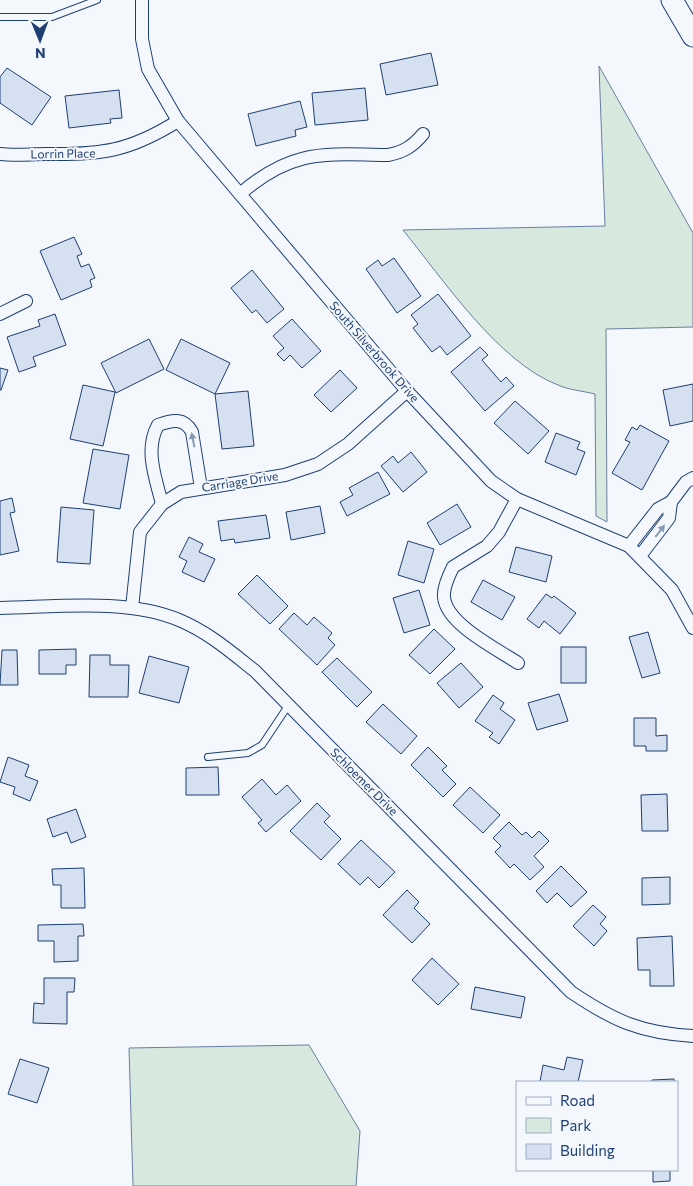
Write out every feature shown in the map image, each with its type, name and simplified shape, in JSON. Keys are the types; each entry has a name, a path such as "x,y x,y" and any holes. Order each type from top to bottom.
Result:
{"highway":[{"path":"672,0 693,36"}],"street":[{"name":"South Silverbrook Drive","path":"142,0 142,39 148,69 178,121 407,391 491,481 517,499 629,546 672,590 693,628"},
{"name":"Lorrin Place","path":"0,154 108,152 140,142 178,121"},
{"path":"240,194 260,177 291,161 314,155 388,155 400,153 409,149 423,134"},
{"path":"0,314 26,301"},
{"name":"Carriage Drive","path":"132,608 140,532 162,504 181,492 285,475 318,464 348,444 407,391"},
{"path":"162,504 151,455 153,434 158,426 179,420 187,424 192,432 201,488"},
{"path":"640,556 670,518 672,502 686,482 693,478"},
{"path":"517,499 502,527 487,546 453,567 444,596 446,604 460,625 518,663"},
{"path":"629,546 658,509 672,502"},
{"name":"Schloemer Drive","path":"0,608 87,606 132,608 179,620 218,641 256,671 288,706 571,992 600,1012 635,1028 664,1034 693,1036"}],"lane":[{"path":"0,17 52,17 97,0"},
{"path":"208,757 248,753 262,745 288,706"}],"green space":[{"path":"599,66 693,233 693,327 606,329 607,522 596,516 595,394 558,385 536,374 514,358 473,317 403,230 605,226"},
{"path":"309,1045 360,1131 356,1186 133,1186 129,1048"}],"building":[{"path":"431,53 438,85 386,95 380,64"},
{"path":"7,68 51,97 32,125 0,103 0,77"},
{"path":"365,88 368,120 315,125 312,93"},
{"path":"119,90 122,118 110,119 111,123 69,128 65,96"},
{"path":"300,101 307,127 295,130 296,136 256,146 248,114"},
{"path":"74,237 82,254 77,256 81,267 89,264 95,278 90,280 92,287 61,300 40,251"},
{"path":"394,258 421,296 397,313 366,269 378,260 382,266"},
{"path":"252,270 284,309 267,323 256,310 252,313 231,288"},
{"path":"438,294 471,336 447,355 440,346 432,352 413,328 418,324 411,315"},
{"path":"55,314 66,345 33,357 36,366 19,372 7,337 40,326 38,320"},
{"path":"292,319 321,351 302,368 290,355 284,361 277,354 284,348 273,336"},
{"path":"149,339 164,369 116,393 101,363"},
{"path":"181,339 230,363 215,394 166,370"},
{"path":"480,347 488,355 482,360 501,382 506,377 514,386 485,411 451,372"},
{"path":"0,368 8,370 1,390 0,390"},
{"path":"340,370 357,388 331,412 314,395"},
{"path":"693,384 693,421 670,426 663,390"},
{"path":"83,385 115,392 103,446 70,439"},
{"path":"248,391 254,446 222,449 215,394"},
{"path":"515,401 549,431 528,454 494,423"},
{"path":"640,425 669,441 642,490 612,473 630,442 625,440 632,427 637,430"},
{"path":"556,433 580,442 577,449 585,452 576,475 545,462"},
{"path":"93,449 129,455 120,509 83,503"},
{"path":"411,452 427,472 403,492 381,466 393,456 398,463"},
{"path":"378,472 390,494 347,516 340,502 353,495 349,488"},
{"path":"12,498 15,512 10,513 19,551 0,555 0,501"},
{"path":"457,504 471,527 440,545 427,523"},
{"path":"320,506 325,533 291,540 286,512"},
{"path":"61,507 94,510 90,564 57,562"},
{"path":"266,515 270,538 235,543 234,539 221,541 218,521"},
{"path":"189,537 203,544 199,552 215,559 204,582 182,572 187,561 179,557"},
{"path":"408,541 434,549 424,583 398,575"},
{"path":"516,547 552,556 546,582 509,572"},
{"path":"257,575 288,606 270,624 238,594"},
{"path":"483,580 515,597 502,620 471,602"},
{"path":"419,590 430,625 404,633 393,598"},
{"path":"546,594 552,598 554,596 576,613 560,634 544,621 539,628 527,619"},
{"path":"294,613 307,625 314,617 332,633 328,638 335,645 317,665 279,629"},
{"path":"434,629 455,649 430,674 409,655"},
{"path":"648,632 660,673 642,678 629,637"},
{"path":"561,647 586,647 586,683 561,683"},
{"path":"76,649 76,665 66,665 66,674 39,674 39,650"},
{"path":"2,650 17,650 18,685 0,685"},
{"path":"90,655 110,655 110,665 129,665 128,697 89,697"},
{"path":"149,656 189,667 179,703 139,693"},
{"path":"337,658 372,692 357,707 322,672"},
{"path":"461,663 483,687 459,708 437,683"},
{"path":"559,694 568,721 537,730 528,703"},
{"path":"493,695 504,703 500,709 515,720 499,744 489,737 493,733 475,721"},
{"path":"383,704 417,736 401,754 366,722"},
{"path":"634,718 656,718 656,736 667,735 667,751 646,751 646,746 634,746"},
{"path":"428,747 447,766 442,770 456,784 443,797 411,765"},
{"path":"8,757 29,765 25,776 38,781 30,801 13,794 15,787 0,782"},
{"path":"218,767 219,795 186,795 186,768"},
{"path":"262,779 276,795 287,785 301,801 266,832 258,823 262,820 242,797"},
{"path":"470,787 500,815 483,833 453,805"},
{"path":"667,794 668,831 642,831 641,795"},
{"path":"317,803 330,816 324,822 341,839 321,860 290,831"},
{"path":"76,809 86,837 71,843 67,832 53,837 47,819"},
{"path":"509,822 522,835 526,832 532,838 539,831 549,841 534,856 544,867 530,880 514,864 510,868 495,852 501,846 493,838"},
{"path":"361,840 395,872 379,888 368,877 360,885 338,864"},
{"path":"561,866 587,892 571,907 557,893 547,903 536,891"},
{"path":"84,868 85,908 61,908 61,885 53,885 52,869"},
{"path":"670,877 670,904 642,905 642,878"},
{"path":"407,890 419,902 414,908 430,924 412,943 383,915"},
{"path":"593,905 606,917 600,924 607,931 594,946 573,926"},
{"path":"83,924 84,936 78,936 78,961 54,962 54,941 38,941 38,925"},
{"path":"672,936 674,986 650,986 650,970 638,970 637,938"},
{"path":"432,958 459,984 438,1005 412,980"},
{"path":"44,978 75,978 74,992 67,992 67,1024 33,1023 34,1003 44,1004"},
{"path":"475,987 525,997 521,1018 471,1009"},
{"path":"567,1057 583,1060 578,1081 540,1081 543,1065 564,1070"},
{"path":"20,1059 49,1068 37,1103 8,1094"},
{"path":"674,1079 674,1081 652,1081"},
{"path":"653,1171 670,1171 670,1181 653,1182"}]}
